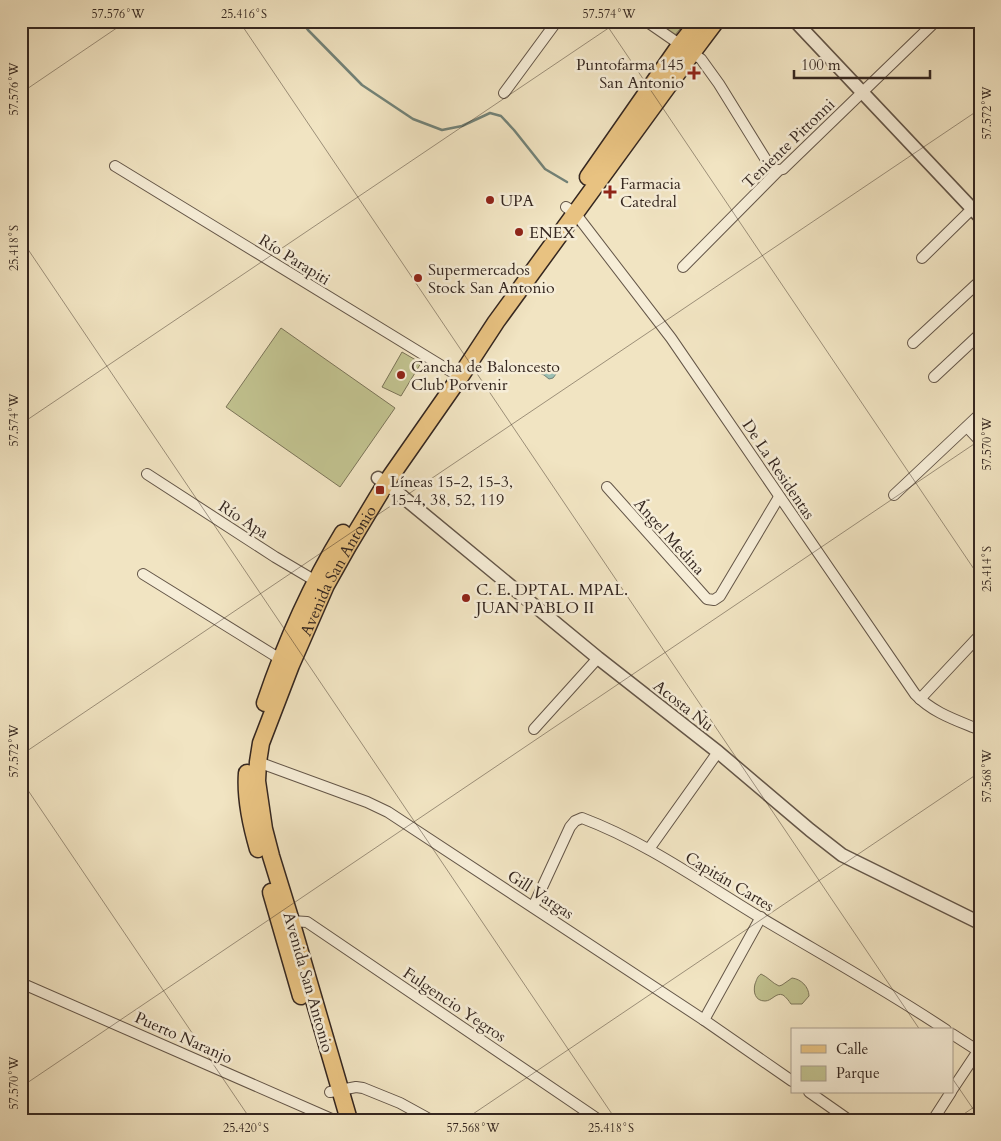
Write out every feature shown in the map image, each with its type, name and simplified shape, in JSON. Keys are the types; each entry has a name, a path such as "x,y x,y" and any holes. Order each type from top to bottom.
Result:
{"main road":[{"name":"Avenida San Antonio","path":"339,1120 335,1091 285,922 252,828 246,780 252,741 321,583 348,546 382,480 455,375 496,322 571,210 686,48 699,21"},
{"name":"Avenida San Antonio","path":"686,48 716,21"},
{"name":"Avenida San Antonio","path":"285,662 261,743 257,781 264,829 285,922"},
{"name":"Avenida San Antonio","path":"335,1091 349,1120"}],"street":[{"path":"504,93 557,21"},
{"path":"646,21 701,59 719,84 771,168 779,170"},
{"path":"794,21 977,209 922,258"},
{"name":"Teniente Pittonni","path":"683,267 779,170 783,169 936,21"},
{"name":"Río Parapiti","path":"115,166 455,375"},
{"name":"De La Residentas","path":"571,210 671,338 920,699 938,713 980,730"},
{"path":"913,343 980,281"},
{"path":"934,377 980,334"},
{"path":"894,496 980,414"},
{"path":"966,427 980,441"},
{"name":"Río Apa","path":"147,474 321,583"},
{"name":"Acosta Ñu","path":"382,480 598,658 718,752 842,856 980,923"},
{"name":"Ángel Medina","path":"607,487 707,599 714,600 720,596 779,497"},
{"path":"143,574 285,662"},
{"path":"920,699 980,635"},
{"path":"534,729 598,658"},
{"path":"649,849 718,752"},
{"name":"Gill Vargas","path":"258,762 367,802 388,812 704,1020 791,1080"},
{"name":"Capitán Cartes","path":"533,907 570,827 575,821 582,818 649,849 761,918 906,1003 943,1028"},
{"path":"704,1020 761,918"},
{"name":"Fulgencio Yegros","path":"285,922 306,922 599,1120"},
{"name":"Puerto Naranjo","path":"21,982 334,1120"},
{"path":"954,1035 979,1050 954,1088"},
{"path":"335,1091 356,1087 363,1088 400,1103 431,1120"},
{"path":"812,1094 846,1119"},
{"path":"933,1120 950,1094"}],"green space":[{"path":"654,21 687,21 674,36"},
{"path":"281,328 395,408 340,487 226,407"},
{"name":"Cancha de Baloncesto Club Porvenir","path":"402,352 421,363 401,396 382,387"},
{"path":"761,974 779,986 792,978 798,980 804,984 809,996 802,1004 791,1004 781,994 767,1001 762,1001 757,998 754,987 757,978"}],"water":[{"path":"544,365 554,369 556,374 553,378 549,379 539,373 538,368"}],"waterway":[{"path":"301,21 362,85 413,119 442,130 462,126 490,113 501,116 545,169 567,182"}],"place":[{"name":"Puntofarma 145 San Antonio","path":"694,73"},
{"name":"Farmacia Catedral","path":"610,192"},
{"name":"UPA","path":"490,200"},
{"name":"ENEX","path":"519,232"},
{"name":"Supermercados Stock San Antonio","path":"418,278"},
{"name":"Cancha de Baloncesto Club Porvenir","path":"401,375"},
{"name":"Líneas 15-2, 15-3, 15-4, 38, 52, 119","path":"380,490"},
{"name":"C. E. DPTAL. MPAL. JUAN PABLO II","path":"466,598"}]}
